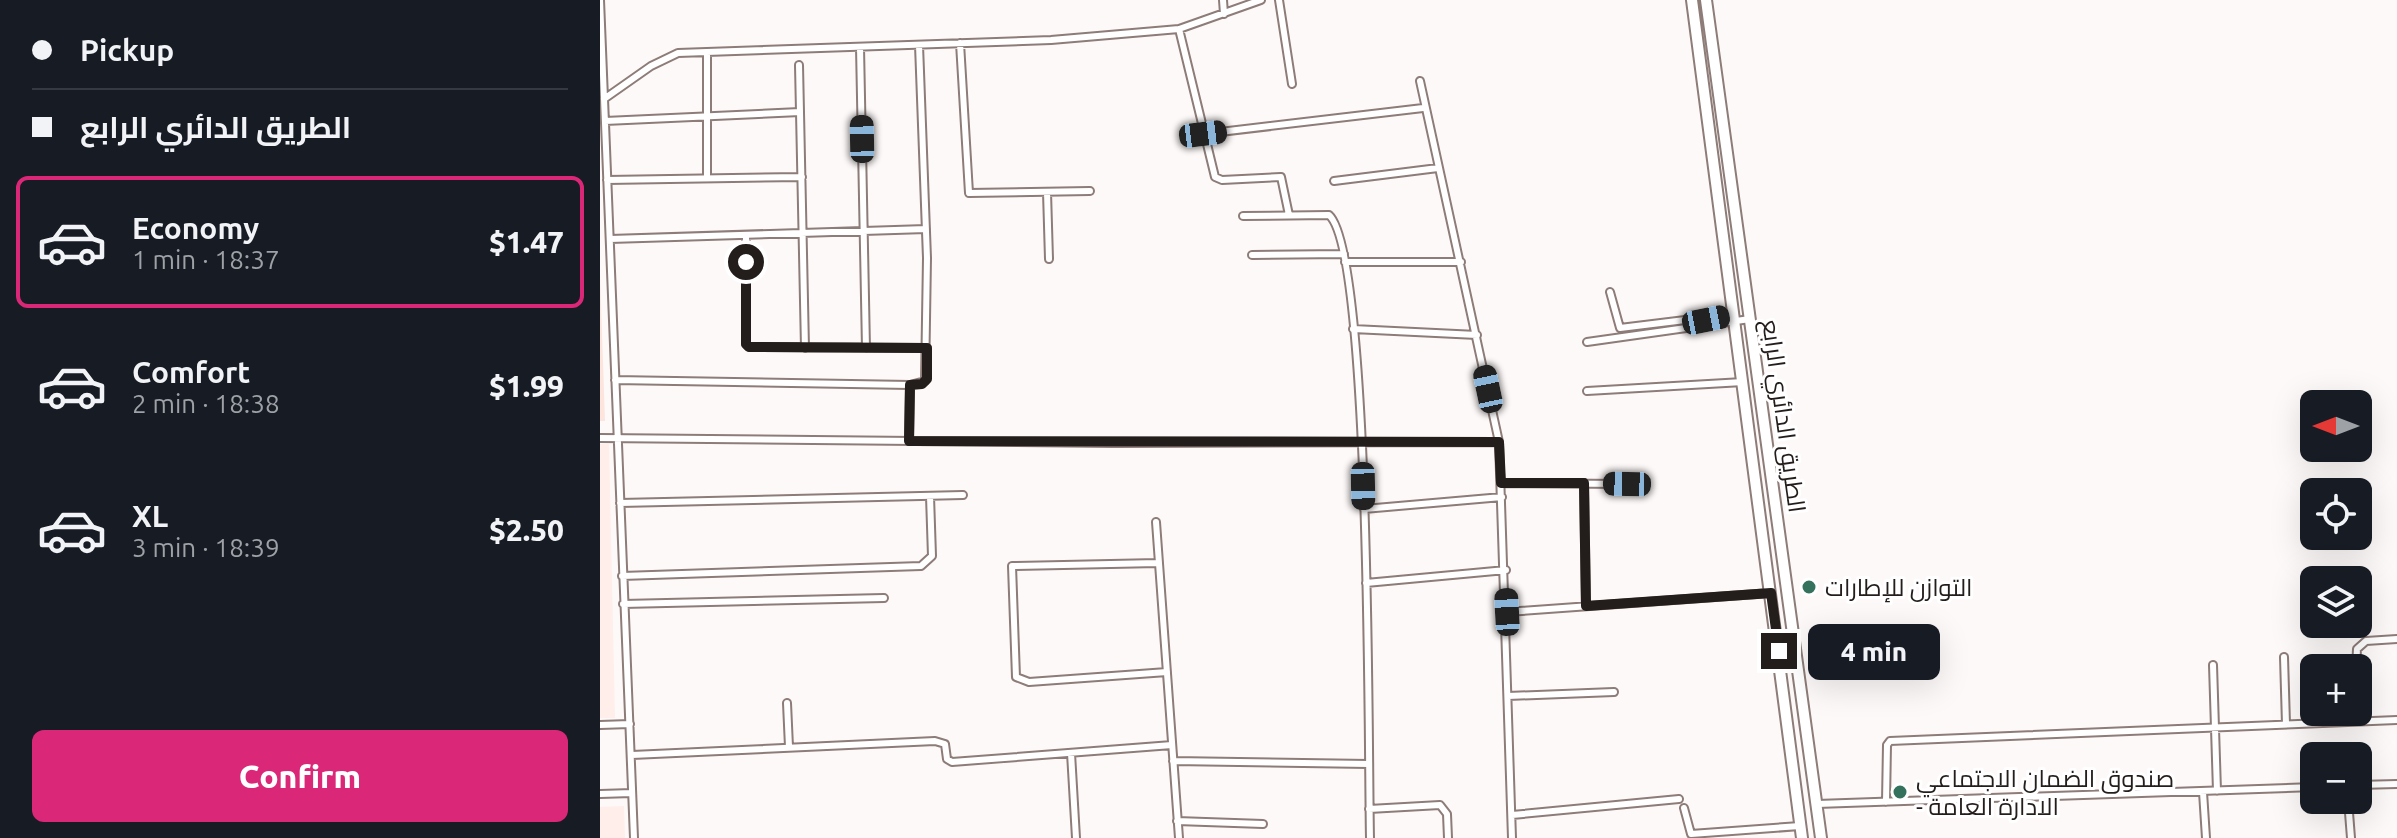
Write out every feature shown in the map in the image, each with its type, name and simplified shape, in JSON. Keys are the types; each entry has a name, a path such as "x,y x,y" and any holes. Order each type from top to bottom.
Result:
{"main road":[{"name":"الطريق الدائري الرابع","path":"1692,0 1802,838"},
{"name":"الطريق الدائري الرابع","path":"1706,0 1821,838"},
{"path":"1765,543 1772,539 1781,543"}],"street":[{"path":"600,0 634,838"},
{"path":"1223,0 1224,14"},
{"path":"604,99 665,57 707,52 919,45 1179,29 1261,0"},
{"path":"1279,0 1292,84"},
{"path":"1179,29 1215,177 1222,180 1281,177 1289,215"},
{"path":"960,43 967,189 972,194 1090,191"},
{"path":"615,380 910,385 922,384 927,379 926,229 919,45"},
{"path":"860,47 866,348"},
{"path":"707,52 707,178"},
{"path":"799,65 805,348"},
{"path":"1420,81 1423,108 1461,262 1499,442 1506,570 1512,838"},
{"path":"1203,134 1423,108"},
{"path":"605,121 800,112"},
{"path":"1334,181 1438,168"},
{"path":"607,180 802,177"},
{"path":"1047,192 1049,259"},
{"path":"1243,216 1329,215 1338,224 1353,329 1363,442 1370,838"},
{"path":"610,239 926,229"},
{"path":"746,235 746,344 749,347 927,348"},
{"path":"1252,255 1344,254"},
{"path":"1345,262 1461,262"},
{"path":"1610,292 1620,328 1735,317 1750,319"},
{"path":"1587,342 1735,317"},
{"path":"1353,329 1477,335"},
{"path":"1587,391 1743,382"},
{"path":"909,441 910,385"},
{"path":"600,438 1499,442"},
{"path":"1501,483 1627,484"},
{"path":"1584,483 1586,606"},
{"path":"620,503 963,495"},
{"path":"622,576 921,566 932,556 930,496"},
{"path":"1364,509 1502,497"},
{"path":"1156,522 1179,838"},
{"path":"1158,563 1012,566 1016,677 1025,682 1167,672"},
{"path":"1366,583 1506,570"},
{"path":"1507,612 1771,593"},
{"path":"623,604 884,598"},
{"path":"2357,654 2357,649 2366,641 2397,639"},
{"path":"2284,657 2286,724"},
{"path":"2213,665 2217,791"},
{"path":"1508,696 1614,692"},
{"path":"787,703 789,747"},
{"path":"2372,721 2397,720"},
{"path":"600,725 630,724"},
{"path":"1886,802 1887,745 1890,741 2300,724"},
{"path":"632,755 941,741 945,744 948,761 952,762 1172,745"},
{"path":"1071,753 1076,838"},
{"path":"1173,761 1369,764"},
{"path":"2372,785 2397,784"},
{"path":"1817,804 2300,788"},
{"path":"2203,792 2206,838"},
{"path":"600,794 632,793"},
{"path":"1512,815 1679,799"},
{"path":"1369,809 1440,805 1447,814 1448,838"},
{"path":"1684,808 1691,834 1800,826"},
{"path":"2349,814 2351,838"},
{"path":"1177,821 1263,824"}],"shaded area":[{"path":"600,274 605,421 600,421"},
{"path":"600,444 609,444 615,718 600,718"},
{"path":"624,806 625,838 600,838 600,807"}],"place":[{"name":"التوازن للإطارات","path":"1809,587"},
{"name":"صندوق الضمان الاجتماعي - الادارة العامة","path":"1900,792"}],"route":[{"path":"746,262 746,344 749,347 927,348 927,379 922,384 910,385 909,441 1499,442 1501,483 1584,483 1586,606 1771,593 1779,651"}]}
